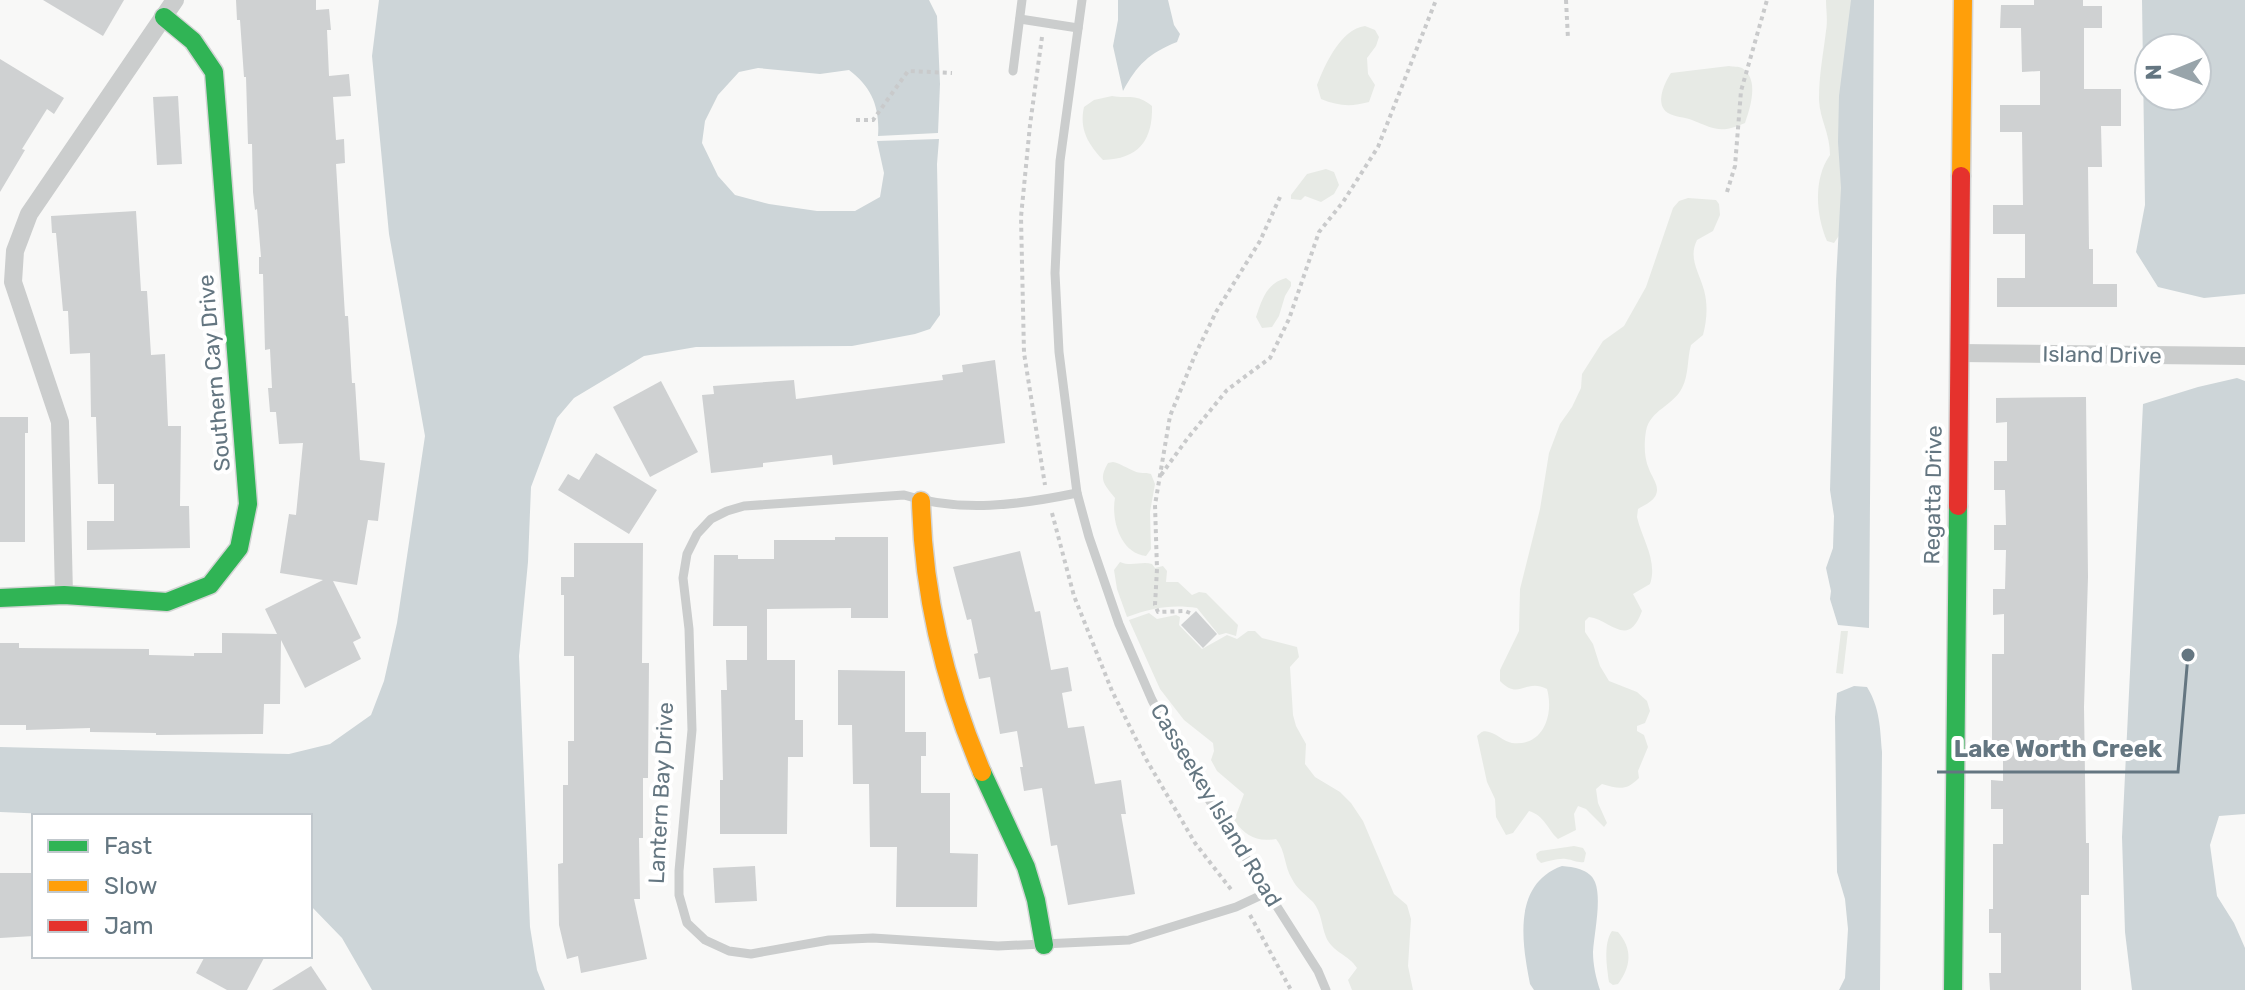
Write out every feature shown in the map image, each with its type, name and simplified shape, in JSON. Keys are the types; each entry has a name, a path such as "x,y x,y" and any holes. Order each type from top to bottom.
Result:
{"street":[{"path":"64,595 60,422 13,282 15,251 29,214 175,0"},
{"name":"Regatta Drive","path":"1953,990 1963,0"},
{"name":"Southern Cay Drive","path":"0,598 64,595 167,602 210,585 239,548 248,504 214,72 193,41 164,17"},
{"name":"Island Drive","path":"1959,353 2245,356"},
{"path":"921,501 920,536 926,594 938,652 987,784 1022,856 1040,913 1044,945"}],"lane":[{"path":"1013,71 1022,0"},
{"name":"Casseekey Island Road","path":"1082,0 1060,161 1055,273 1059,352 1077,493 1119,624 1152,700 1187,765 1318,971 1326,990"},
{"path":"1020,19 1078,28"},
{"name":"Lantern Bay Drive","path":"1077,493 1022,504 987,507 921,501 904,495 744,506 711,519 697,534 687,554 683,578 689,629 692,730 679,895 687,923 705,940 729,951 751,954 829,940 873,938 998,946 1044,945 1129,940 1236,907 1268,892"}],"path":[{"path":"1161,475 1227,390 1270,358 1289,319 1319,232 1343,202 1378,147 1436,0"},
{"path":"1566,0 1568,39"},
{"path":"1727,192 1735,166 1741,91 1767,0"},
{"path":"859,120 873,120 908,71 952,73"},
{"path":"1190,613 1158,612 1155,605 1155,505 1170,416 1216,312 1260,241 1280,197"}],"shaded area":[{"path":"379,0 929,0 937,16 940,84 938,133 878,136 878,116 873,99 864,84 849,70 820,74 758,68 739,72 718,95 705,121 702,143 718,176 735,195 817,211 855,211 880,197 884,173 877,141 939,139 940,315 930,329 852,346 696,347 644,356 574,398 557,418 531,487 519,656 530,927 537,970 545,990 372,990 342,938 312,907 312,814 0,812 0,747 289,754 330,744 371,715 384,681 397,623 425,436 389,234 372,56"},
{"path":"1118,0 1168,0 1174,25 1180,34 1177,42 1145,61 1123,91 1113,46"},
{"path":"1826,0 1858,0 1844,228 1834,243 1827,241 1823,231 1818,197 1821,175 1830,155 1819,100 1827,27"},
{"path":"1851,0 1874,0 1869,628 1838,625 1830,599 1826,568 1833,548 1834,516 1830,490 1841,188 1839,96"},
{"path":"2142,0 2245,0 2245,294 2204,298 2158,287 2136,252 2145,205 2144,112 2213,112 2213,32 2142,32"},
{"path":"1365,26 1375,30 1379,37 1367,58 1368,74 1375,85 1369,102 1345,105 1321,99 1317,85 1329,58 1341,40"},
{"path":"1729,66 1742,68 1751,79 1752,94 1745,123 1718,129 1670,114 1664,109 1662,93 1671,73"},
{"path":"1112,96 1146,102 1152,106 1152,118 1146,138 1134,152 1103,160 1086,136 1084,107 1094,100"},
{"path":"1326,169 1334,172 1339,185 1334,194 1321,202 1305,196 1301,200 1291,199 1307,174"},
{"path":"1688,198 1716,200 1720,215 1713,231 1697,240 1694,253 1706,301 1703,335 1691,345 1682,388 1652,418 1646,431 1646,460 1657,491 1653,499 1638,509 1637,517 1651,558 1650,584 1633,594 1642,611 1631,628 1618,629 1589,617 1585,621 1585,632 1609,681 1637,692 1647,701 1650,711 1645,723 1637,726 1637,731 1644,735 1648,747 1638,771 1639,778 1622,788 1602,784 1596,789 1598,803 1607,823 1604,827 1586,809 1578,806 1574,814 1576,830 1558,839 1542,819 1529,811 1513,833 1506,835 1496,817 1495,799 1487,782 1477,736 1487,731 1512,743 1523,743 1539,734 1547,718 1547,689 1539,686 1507,687 1500,681 1500,670 1519,631 1520,589 1540,509 1549,453 1560,424 1581,388 1582,374 1603,341 1624,326 1646,287 1673,208 1679,201"},
{"path":"1286,278 1291,286 1279,316 1272,327 1262,328 1256,317 1263,298 1274,284"},
{"path":"2237,378 2245,381 2245,814 2219,816 2210,845 2217,896 2245,948 2245,990 2132,990 2125,932 2122,837 2143,404"},
{"path":"1113,462 1136,472 1151,474 1155,484 1150,512 1151,549 1146,556 1130,549 1119,534 1114,516 1115,498 1103,478 1108,463"},
{"path":"1120,562 1148,563 1155,568 1163,566 1167,571 1166,582 1178,582 1192,595 1206,593 1238,625 1236,636 1226,633 1219,635 1197,608 1162,608 1127,617 1114,570"},
{"path":"1149,613 1157,619 1180,617 1179,625 1202,649 1227,635 1237,639 1248,631 1297,647 1299,657 1290,667 1293,715 1306,744 1305,764 1315,777 1340,792 1351,803 1363,821 1394,894 1407,905 1411,919 1408,966 1413,990 1352,990 1348,980 1357,968 1329,942 1318,910 1294,883 1276,839 1252,837 1234,821 1244,794 1217,771 1211,760 1213,743 1184,720 1160,689 1129,620"},
{"path":"1841,631 1848,631 1843,674 1836,673"},
{"path":"1854,686 1867,687 1877,710 1881,735 1880,990 1839,990 1845,978 1848,929 1845,899 1837,872 1835,717 1837,693"},
{"path":"1574,846 1583,848 1586,853 1584,862 1563,859 1541,863 1537,859 1536,854 1540,851"},
{"path":"1562,866 1585,871 1595,882 1598,907 1593,957 1600,990 1534,990 1530,984 1523,933 1528,900 1535,886 1546,875"},
{"path":"1612,931 1623,938 1628,951 1628,965 1618,984 1613,985 1609,982 1606,956"}],"building":[{"path":"43,0 124,0 103,36"},
{"path":"236,0 316,0 316,10 329,9 329,76 349,74 351,96 333,97 336,140 344,139 345,163 336,164 345,316 348,316 352,383 355,383 360,460 385,463 378,521 368,520 357,585 333,581 361,638 353,642 361,659 305,688 281,640 280,704 264,704 263,734 156,735 90,732 90,728 26,730 26,725 0,725 0,643 19,643 19,648 149,649 149,655 222,653 222,633 277,634 265,609 323,580 280,573 289,514 296,515 303,443 279,444 276,412 270,412 270,349 265,350 263,274 259,274 261,257 253,192 252,144 248,144 246,77"},
{"path":"2034,0 2083,0 2083,6 2102,6 2102,28 2084,28 2084,89 2121,89 2121,126 2101,126 2102,167 2088,167 2089,249 2093,249 2093,284 2117,284 2117,307 1997,307 1997,278 2025,278 2025,234 1993,234 1993,205 2023,205 2022,132 2000,132 2000,105 2040,105 2040,71 2022,72 2021,28 2000,28 2001,5 2034,5"},
{"path":"0,59 64,98 54,114 47,109 0,192"},
{"path":"178,96 182,164 157,165 153,97"},
{"path":"136,211 141,291 147,291 151,355 165,354 168,426 181,426 180,506 189,506 190,548 87,550 87,521 114,521 114,484 98,484 96,417 91,417 90,353 70,354 68,311 63,311 56,233 52,233 51,216"},
{"path":"995,360 1005,443 833,465 832,455 711,473 702,395 714,394 713,386 794,380 796,399 943,380 942,375 963,372 962,365"},
{"path":"661,381 698,452 650,477 613,407"},
{"path":"2086,397 2088,577 2084,707 2089,895 2081,895 2081,990 1990,990 1989,973 2001,973 2001,933 1989,933 1989,909 1993,909 1993,844 2003,844 2003,809 1991,809 1991,780 2003,781 2003,746 1992,746 1992,654 2004,654 2004,614 1993,615 1993,589 2005,589 2006,550 1994,550 1994,525 2006,525 2005,490 1994,490 1994,461 2007,461 2007,422 1996,423 1996,398"},
{"path":"0,417 28,417 28,433 25,433 25,542 0,542"},
{"path":"596,453 657,490 629,534 558,490 568,474 579,480"},
{"path":"835,537 888,537 888,618 851,618 851,608 767,609 767,660 795,660 795,720 803,720 803,757 788,757 787,834 720,834 720,780 723,780 721,690 727,690 726,660 747,660 747,626 713,626 714,555 774,559 774,540 835,540"},
{"path":"574,543 643,543 642,663 649,663 648,778 643,778 643,838 639,838 640,899 634,899 647,959 581,973 578,956 567,959 559,925 558,864 563,863 563,785 568,785 568,741 574,741 574,656 564,656 561,577 574,577"},
{"path":"1020,551 1035,612 1040,611 1051,670 1068,667 1072,691 1062,693 1068,728 1084,726 1095,784 1121,780 1126,814 1121,814 1135,894 1068,905 1057,845 1051,846 1042,788 1024,791 1017,731 1000,734 990,677 979,679 974,654 978,653 971,619 967,620 953,567"},
{"path":"1196,611 1217,634 1203,648 1181,625"},
{"path":"838,670 905,671 905,732 926,732 926,756 921,756 921,793 950,793 950,853 978,854 977,907 896,907 897,847 870,847 869,784 853,784 852,725 838,725"},
{"path":"755,866 757,901 715,903 713,868"},
{"path":"0,873 32,873 32,936 0,938"},
{"path":"204,958 264,958 247,990 227,990 196,973"},
{"path":"311,966 327,990 272,990"}],"traffic: fast":[{"path":"0,598 64,595 167,602 210,585 239,548 248,504 214,72 193,41 164,17"},
{"path":"1953,990 1958,506"},
{"path":"982,772 1026,867 1044,945"}],"traffic: slow":[{"path":"1961,176 1963,0"},
{"path":"921,501 926,571 938,640 957,706 982,772"}],"traffic: jam":[{"path":"1958,506 1961,176"}],"place":[{"name":"Lake Worth Creek","path":"2188,655"}]}
